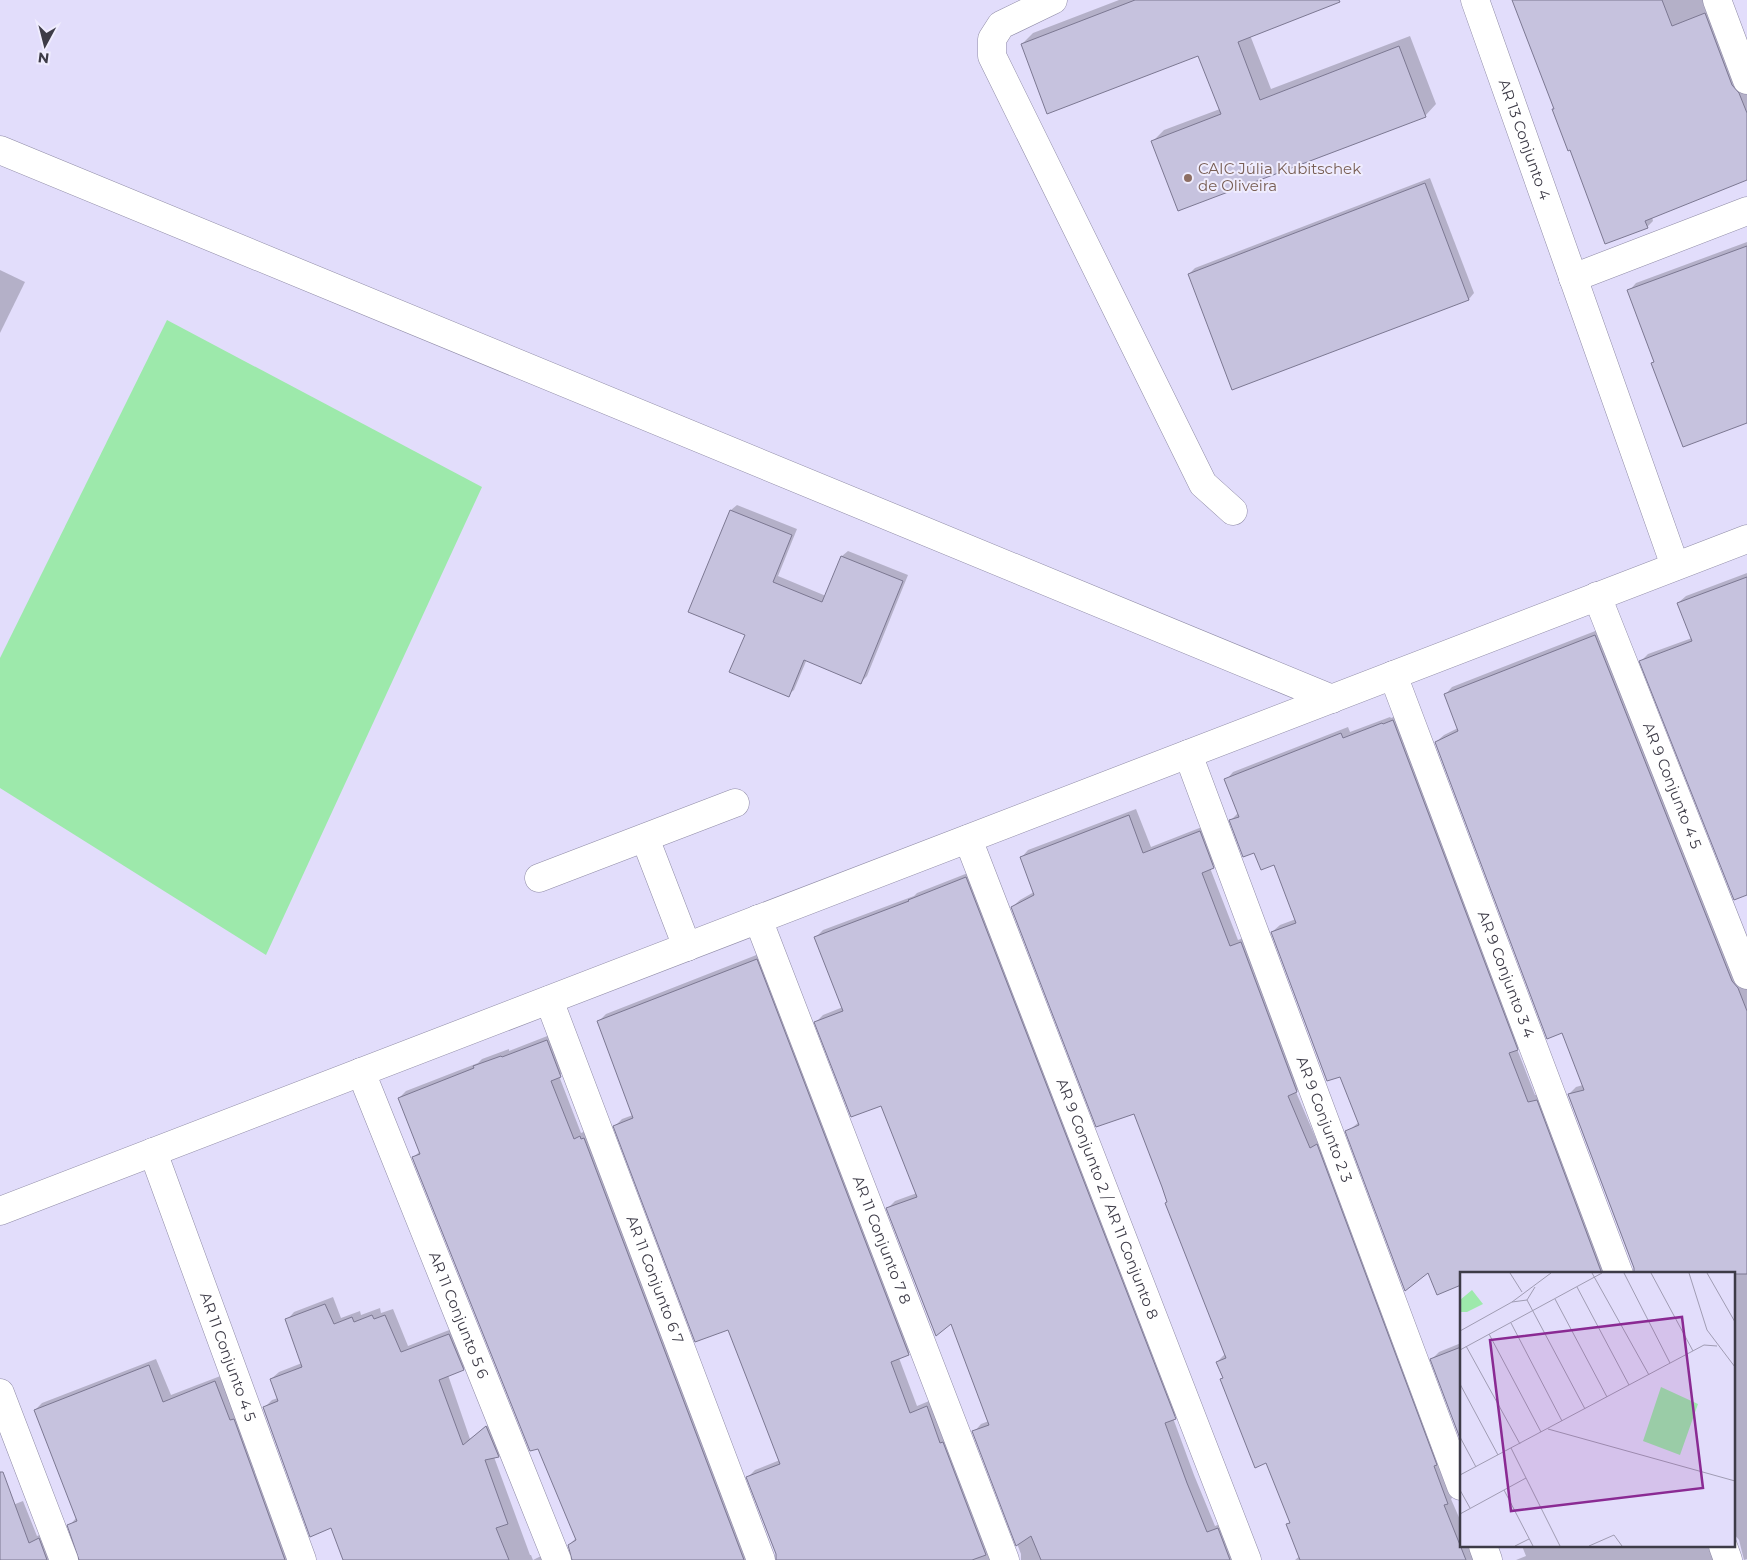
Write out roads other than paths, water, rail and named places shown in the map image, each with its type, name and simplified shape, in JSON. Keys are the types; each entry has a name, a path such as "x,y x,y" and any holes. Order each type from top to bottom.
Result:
{"street":[{"path":"1053,0 1001,25 992,39 992,56 1203,484 1233,511"},
{"name":"AR 13 Conjunto 4","path":"1475,0 1675,566"},
{"path":"1717,0 1747,80"},
{"path":"0,150 1332,699"},
{"path":"1573,278 1747,211"},
{"path":"0,1211 1747,539"},
{"name":"AR 9 Conjunto 4 5","path":"1597,596 1747,975"},
{"name":"AR 9 Conjunto 3 4","path":"1393,675 1619,1272"},
{"name":"AR 9 Conjunto 2 3","path":"1188,754 1460,1483"},
{"path":"539,878 735,804"},
{"path":"645,838 686,947"},
{"name":"AR 9 Conjunto 2 / AR 11 Conjunto 8","path":"968,839 1246,1560"},
{"name":"AR 11 Conjunto 7 8","path":"758,919 1005,1560"},
{"name":"AR 11 Conjunto 6 7","path":"549,1000 761,1560"},
{"name":"AR 11 Conjunto 5 6","path":"361,1072 556,1560"},
{"name":"AR 11 Conjunto 4 5","path":"153,1152 302,1560"},
{"path":"0,1393 64,1560"},
{"path":"1484,1548 1488,1560"},
{"path":"1724,1548 1728,1560"}],"place":[{"name":"CAIC Júlia Kubitschek de Oliveira","path":"1188,178"}]}
